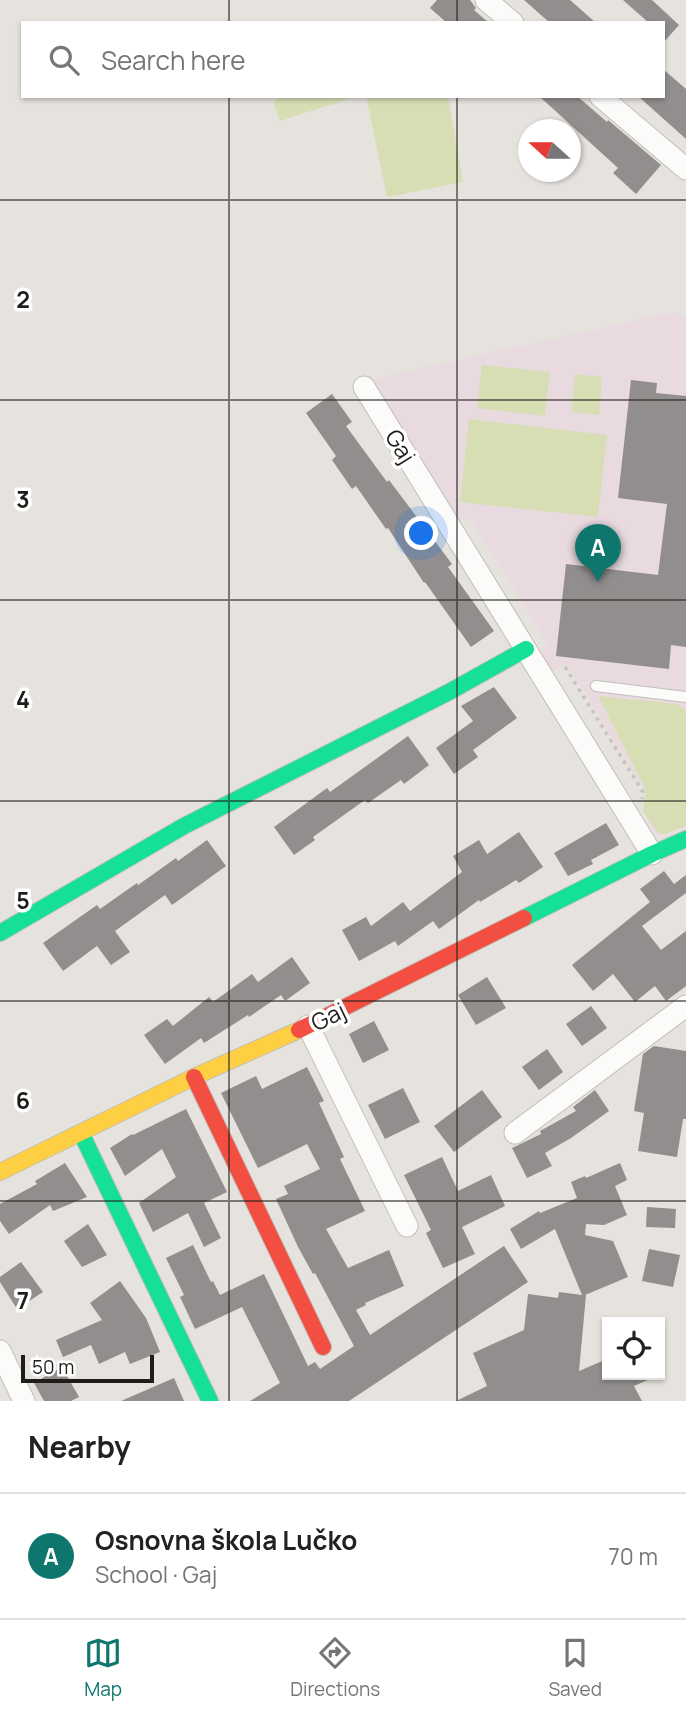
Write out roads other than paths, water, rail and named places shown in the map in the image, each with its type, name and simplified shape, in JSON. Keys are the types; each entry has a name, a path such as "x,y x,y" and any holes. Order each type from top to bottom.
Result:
{"street":[{"path":"486,0 511,21"},
{"path":"602,98 686,169"},
{"name":"Gaj","path":"364,387 652,854"},
{"path":"0,933 184,826 449,692 526,649"},
{"name":"Gaj","path":"0,1172 194,1077 308,1026 686,839"},
{"path":"515,1133 686,1006"},
{"path":"308,1026 407,1226"},
{"path":"194,1077 323,1347"},
{"path":"81,1133 210,1401"},
{"path":"0,1352 24,1401"}],"lane":[{"path":"596,686 686,697"}],"place":[{"name":"Osnovna škola Lučko","path":"598,582"}]}
